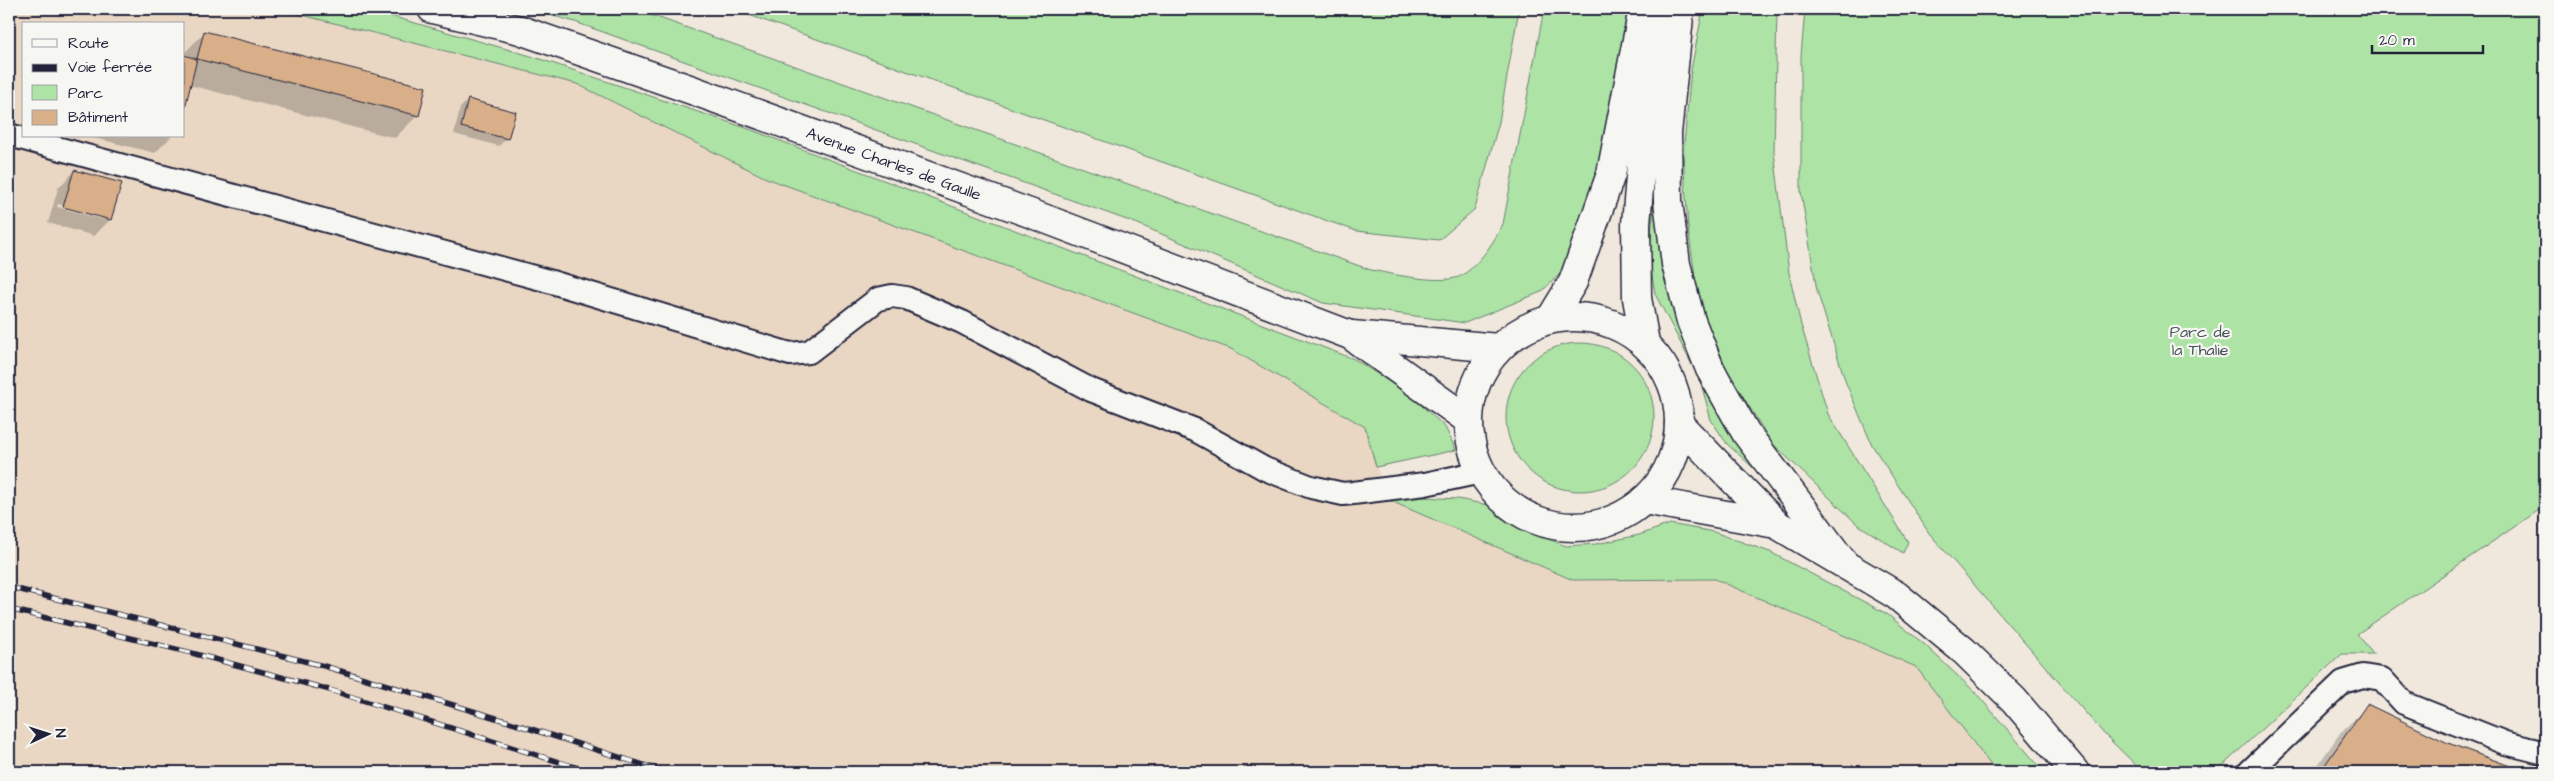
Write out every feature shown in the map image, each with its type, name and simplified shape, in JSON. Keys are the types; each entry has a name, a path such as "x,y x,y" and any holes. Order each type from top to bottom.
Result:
{"main road":[{"name":"Avenue Charles de Gaulle","path":"432,9 520,30 692,90 1035,214 1350,335 1468,420"},
{"path":"1551,318 1573,282 1611,174 1643,9"},
{"path":"1645,343 1637,298 1636,224 1642,153 1670,9"},
{"path":"1680,9 1666,133 1668,201 1676,264 1691,321 1710,369 1746,433 1843,562"},
{"path":"1576,316 1602,319 1624,329 1645,343 1664,367 1676,394 1679,424 1677,446 1670,466 1659,485 1644,500 1618,518 1588,527 1556,526 1526,516 1500,497 1481,472 1472,447 1468,420 1472,394 1482,369 1498,348 1522,329 1551,318 1576,316"},
{"name":"Avenue Charles de Gaulle","path":"1350,335 1498,348"},
{"path":"1679,424 1776,524 1896,595 1964,650 2014,700 2075,772"},
{"path":"1644,500 1776,524"}],"lane":[{"path":"9,135 545,280 790,354 809,352 878,299 892,296 906,298 962,322 1091,390 1195,430 1265,469 1311,487 1343,494 1425,484 1481,472"},
{"path":"2249,772 2343,682 2363,676 2382,679 2404,703 2505,743 2545,753"}],"shaded area":[{"path":"9,9 278,9 577,84 766,178 1231,349 1365,427 1386,499 1573,580 1715,579 1916,667 1996,772 9,772"}],"green space":[{"path":"278,9 366,9 531,56 749,129 1354,359 1410,395 1445,427 1456,450 1376,467 1365,427 1231,349 766,178 577,84"},
{"path":"529,9 634,9 1371,270 1418,278 1444,279 1455,278 1469,270 1486,252 1503,224 1544,9 1632,9 1606,147 1581,236 1560,274 1541,292 1465,323 1323,303 1138,224 575,22"},
{"path":"732,9 1519,9 1499,122 1475,209 1439,240 1356,231"},
{"path":"1703,9 1777,9 1774,152 1789,273 1801,325 1828,414 1908,542 1903,553 1857,524 1771,442 1728,372 1699,303 1688,228 1683,154 1691,70"},
{"name":"Parc de la Thalie","path":"1805,9 2545,9 2545,506 2357,634 2374,654 2342,654 2216,772 2143,772 2104,734 1929,533 1872,445 1846,383 1817,291 1801,192 1801,56"},
{"path":"1659,188 1663,248 1780,492 1727,444 1711,420 1700,380 1655,294 1649,256 1653,214"},
{"path":"1580,343 1595,344 1608,348 1633,364 1649,389 1653,402 1653,432 1649,445 1633,470 1608,486 1595,490 1580,491 1565,490 1552,486 1527,470 1511,445 1507,432 1506,417 1507,402 1511,389 1527,364 1552,348 1565,344"},
{"path":"1423,497 1458,499 1489,505 1516,526 1566,546 1596,544 1639,535 1670,524 1714,532 1770,552 1887,614 1924,644 1976,693 2044,772 1996,772 1916,667 1715,579 1573,580 1386,499"}],"building":[{"path":"204,31 426,87 419,116 197,59"},
{"path":"185,55 197,59 185,108"},
{"path":"468,99 516,112 508,139 461,127"},
{"path":"74,170 122,183 111,220 63,207"},
{"path":"2367,704 2448,743 2526,772 2320,772"}],"railway":[{"path":"9,587 324,666 666,772"},
{"path":"9,609 188,652 330,690 591,772"}]}
